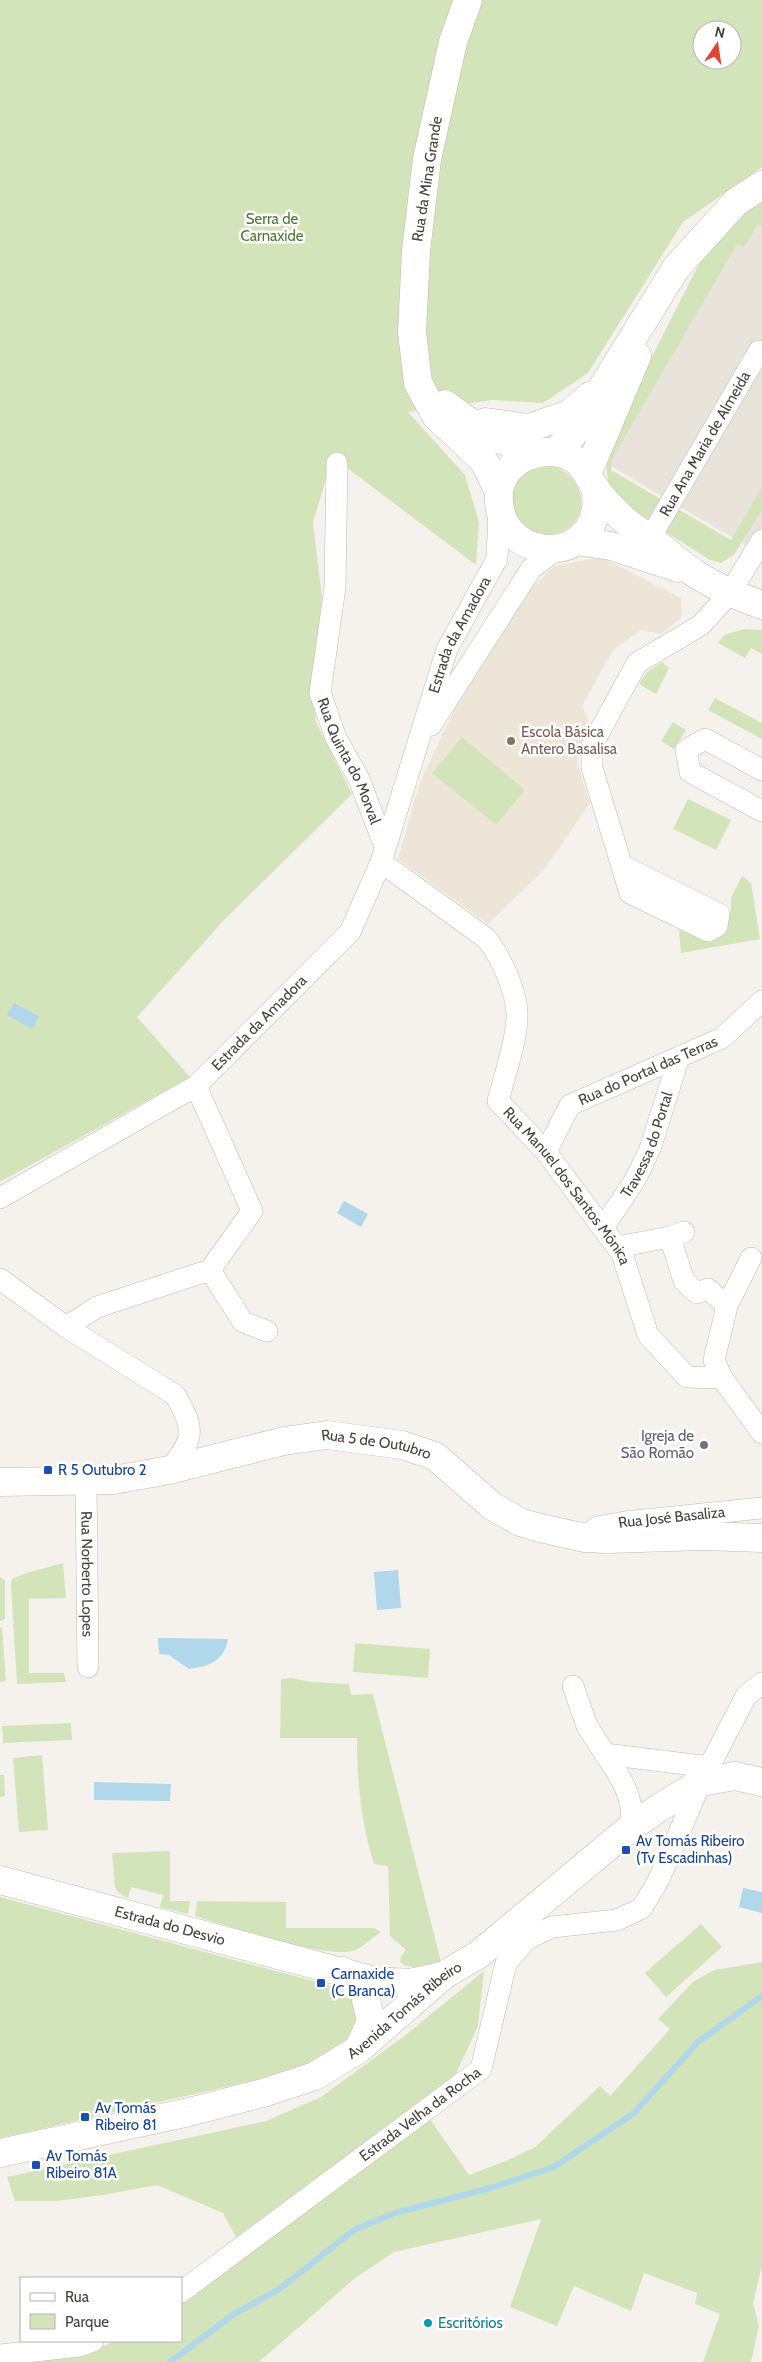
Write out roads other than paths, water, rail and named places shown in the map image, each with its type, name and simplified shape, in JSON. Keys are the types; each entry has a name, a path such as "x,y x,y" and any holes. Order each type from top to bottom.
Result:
{"street":[{"name":"Rua da Mina Grande","path":"468,0 453,42 427,159 416,251 412,332 418,383 436,416 484,461 499,502"},
{"path":"695,574 611,546 567,545 539,549 521,542 507,529 499,502 506,474 519,460 546,452 575,432 676,268 736,202 762,184"},
{"path":"567,545 589,527 596,509 592,481 676,268"},
{"name":"Rua da Mina Grande","path":"412,332 446,406"},
{"name":"Rua Ana Maria de Almeida","path":"650,538 759,350"},
{"path":"446,406 489,423 529,428 569,414 606,381"},
{"path":"446,406 489,436 574,459 622,518 695,574 730,594 762,605"},
{"name":"Rua Quinta do Morval","path":"337,463 335,587 320,693 336,738 359,779 383,855"},
{"name":"Estrada da Amadora","path":"0,1198 196,1086 350,932 383,855 412,757 448,649 497,559 499,502"},
{"path":"623,866 592,768 592,745 637,663 702,625 730,594 762,540"},
{"name":"Estrada da Amadora","path":"412,757 530,569 567,545"},
{"path":"762,770 705,739 686,750 690,772 762,811"},
{"name":"Rua Manuel dos Santos Mónica","path":"383,855 487,939 498,954 517,1005 518,1020 498,1101 546,1152 622,1254 648,1335 687,1377 722,1378"},
{"name":"Rua do Portal das Terras","path":"546,1152 570,1105 722,1038 762,1001"},
{"name":"Travessa do Portal","path":"603,1228 635,1180 650,1149 679,1057"},
{"path":"66,1328 97,1307 210,1270 252,1211 196,1086"},
{"path":"617,1247 677,1234 684,1281 697,1293 708,1289 726,1306"},
{"path":"751,1258 726,1306 714,1360 722,1378 762,1433"},
{"path":"210,1270 243,1322 267,1332"},
{"path":"0,1279 66,1328 175,1395 185,1411 190,1429 186,1449 169,1470"},
{"name":"Rua 5 de Outubro","path":"0,1482 114,1480 169,1470 284,1441 327,1435 366,1439 402,1446 435,1456 492,1506 520,1522 585,1538 607,1540 703,1536 762,1538"},
{"name":"Rua Norberto Lopes","path":"86,1480 88,1667"},
{"name":"Rua José Basaliza","path":"585,1538 597,1527 625,1522 762,1508"},
{"name":"Estrada Velha da Rocha","path":"182,2291 481,2069 506,1963 527,1939 552,1927 618,1920 642,1908 658,1881 706,1774 746,1696 762,1683"},
{"path":"573,1686 586,1726 620,1777 634,1814 630,1828"},
{"path":"605,1754 706,1774"},
{"name":"Avenida Tomás Ribeiro","path":"0,2153 189,2112 263,2093 315,2076 359,2049 444,1975 478,1955 630,1828 706,1774 735,1776 762,1782"},
{"name":"Estrada do Desvio","path":"0,1880 342,1970 375,1981 410,1983 444,1975"},
{"name":"Estrada do Desvio","path":"342,1970 364,1991 371,2021 359,2049"},
{"path":"0,2355 79,2346 90,2342"}],"water":[{"path":"14,1003 39,1016 32,1029 7,1015"},
{"path":"344,1201 368,1214 361,1227 337,1213"},
{"path":"398,1570 401,1608 377,1610 374,1572"},
{"path":"158,1638 228,1639 223,1653 215,1661 189,1669 169,1655 159,1654"},
{"path":"94,1782 171,1784 170,1801 94,1800"},
{"path":"743,1888 762,1892 762,1913 739,1907"}],"waterway":[{"path":"170,2362 234,2314 278,2290 354,2230 395,2213 494,2187 554,2167 634,2113 698,2042 762,1996"}],"place":[{"name":"Escola Básica Antero Basalisa","path":"511,741"},
{"name":"Igreja de São Romão","path":"704,1445"},
{"name":"R 5 Outubro 2","path":"48,1470"},
{"name":"Av Tomás Ribeiro (Tv Escadinhas)","path":"626,1850"},
{"name":"Carnaxide (C Branca)","path":"321,1983"},
{"name":"Av Tomás Ribeiro 81","path":"85,2117"},
{"name":"Av Tomás Ribeiro 81A","path":"36,2165"},
{"name":"Escritórios","path":"428,2323"}],"park label":[{"name":"Serra de Carnaxide","path":"272,228"}]}
